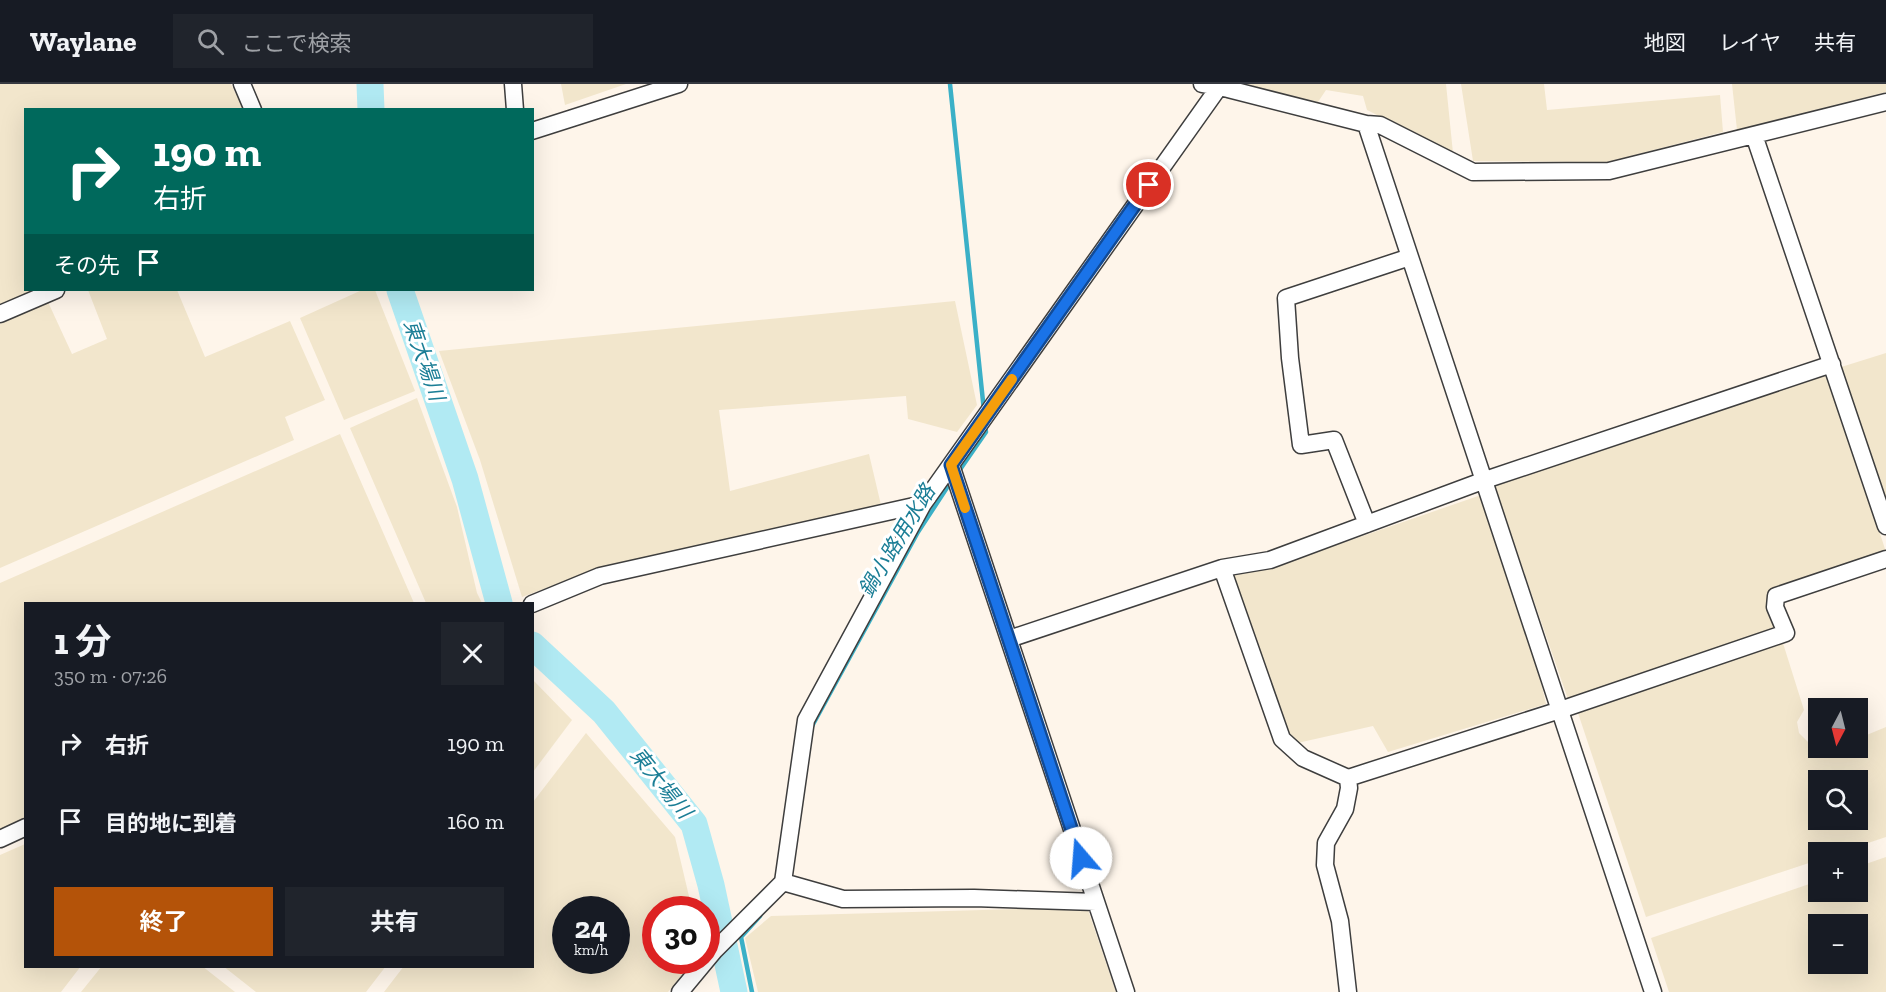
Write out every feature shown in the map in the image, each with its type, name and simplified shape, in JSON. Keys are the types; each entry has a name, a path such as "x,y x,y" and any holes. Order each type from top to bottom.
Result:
{"street":[{"path":"242,84 252,108"},
{"path":"513,84 515,108"},
{"path":"534,130 679,84"},
{"path":"680,992 716,950 783,882 806,720 923,504 1219,86 1366,124 1380,125 1473,172 1609,171 1886,102"},
{"path":"1366,124 1653,992"},
{"path":"1754,135 1886,526"},
{"path":"1367,524 1334,440 1301,446 1290,358 1286,298 1410,257"},
{"path":"0,314 54,291"},
{"path":"1009,639 1221,568 1270,560 1485,480 1832,364"},
{"path":"951,465 1126,992"},
{"path":"534,603 600,576 923,504"},
{"path":"1221,568 1282,739 1303,758 1348,778 1560,710 1786,633 1775,607 1776,596 1886,559"},
{"path":"1348,778 1349,788 1345,809 1326,843 1325,865 1340,921 1348,992"},
{"path":"0,839 24,828"},
{"path":"783,882 843,899 974,898 1096,902"}],"shaded area":[{"path":"0,84 231,84 243,108 24,108 24,291 40,291 0,309"},
{"path":"561,84 626,84 565,105"},
{"path":"1245,84 1446,84 1453,153 1367,110 1363,96 1326,90 1318,102"},
{"path":"1461,84 1544,84 1547,110 1720,95 1723,132 1608,162 1473,161"},
{"path":"1732,84 1886,84 1886,92 1737,130"},
{"path":"88,291 177,291 205,357 290,321 325,400 285,417 294,440 0,568 0,324 48,302 72,354 107,339"},
{"path":"360,291 375,291 415,391 344,420 300,318"},
{"path":"955,301 977,405 957,432 908,419 906,396 719,410 730,491 869,454 881,505 608,565 522,597 480,460 439,351"},
{"path":"1886,353 1886,509 1838,368"},
{"path":"1827,371 1886,552 1772,593 1781,632 1569,702 1493,483"},
{"path":"417,398 457,507 477,593 482,602 426,602 350,428"},
{"path":"340,434 414,602 24,602 24,818 0,829 0,583"},
{"path":"1481,495 1540,678 1546,704 1388,752 1373,726 1293,744 1231,574 1279,565"},
{"path":"1782,640 1804,710 1797,722 1799,733 1808,742 1808,758 1868,758 1868,734 1886,727 1886,837 1868,843 1808,842 1808,863 1646,917 1578,713"},
{"path":"534,681 572,720 534,771"},
{"path":"586,733 675,837 689,896 642,896 642,974 683,974 668,992 384,992 402,968 534,968 534,801"},
{"path":"24,844 24,968 79,968 61,992 0,992 0,855"},
{"path":"1886,857 1886,992 1669,992 1651,938 1808,884 1808,902 1868,902 1868,863"},
{"path":"1087,907 1116,992 758,992 745,938 771,916"},
{"path":"100,968 205,968 235,992 81,992"},
{"path":"226,968 384,968 366,992 256,992"}],"waterway":[{"name":"東大場川","path":"370,84 371,108"},
{"name":"鍋小路用水路","path":"950,84 984,411"},
{"name":"東大場川","path":"400,291 465,479 499,602"},
{"name":"鍋小路用水路","path":"959,471 986,432 985,425"},
{"name":"鍋小路用水路","path":"811,728 918,532 952,480"},
{"name":"東大場川","path":"534,647 604,712 694,824 711,885 734,992"},
{"name":"鍋小路用水路","path":"752,992 741,937 760,916"}],"slow traffic":[{"path":"965,508 951,465 1012,379"}],"route":[{"path":"1081,858 951,465 1149,185"}]}
